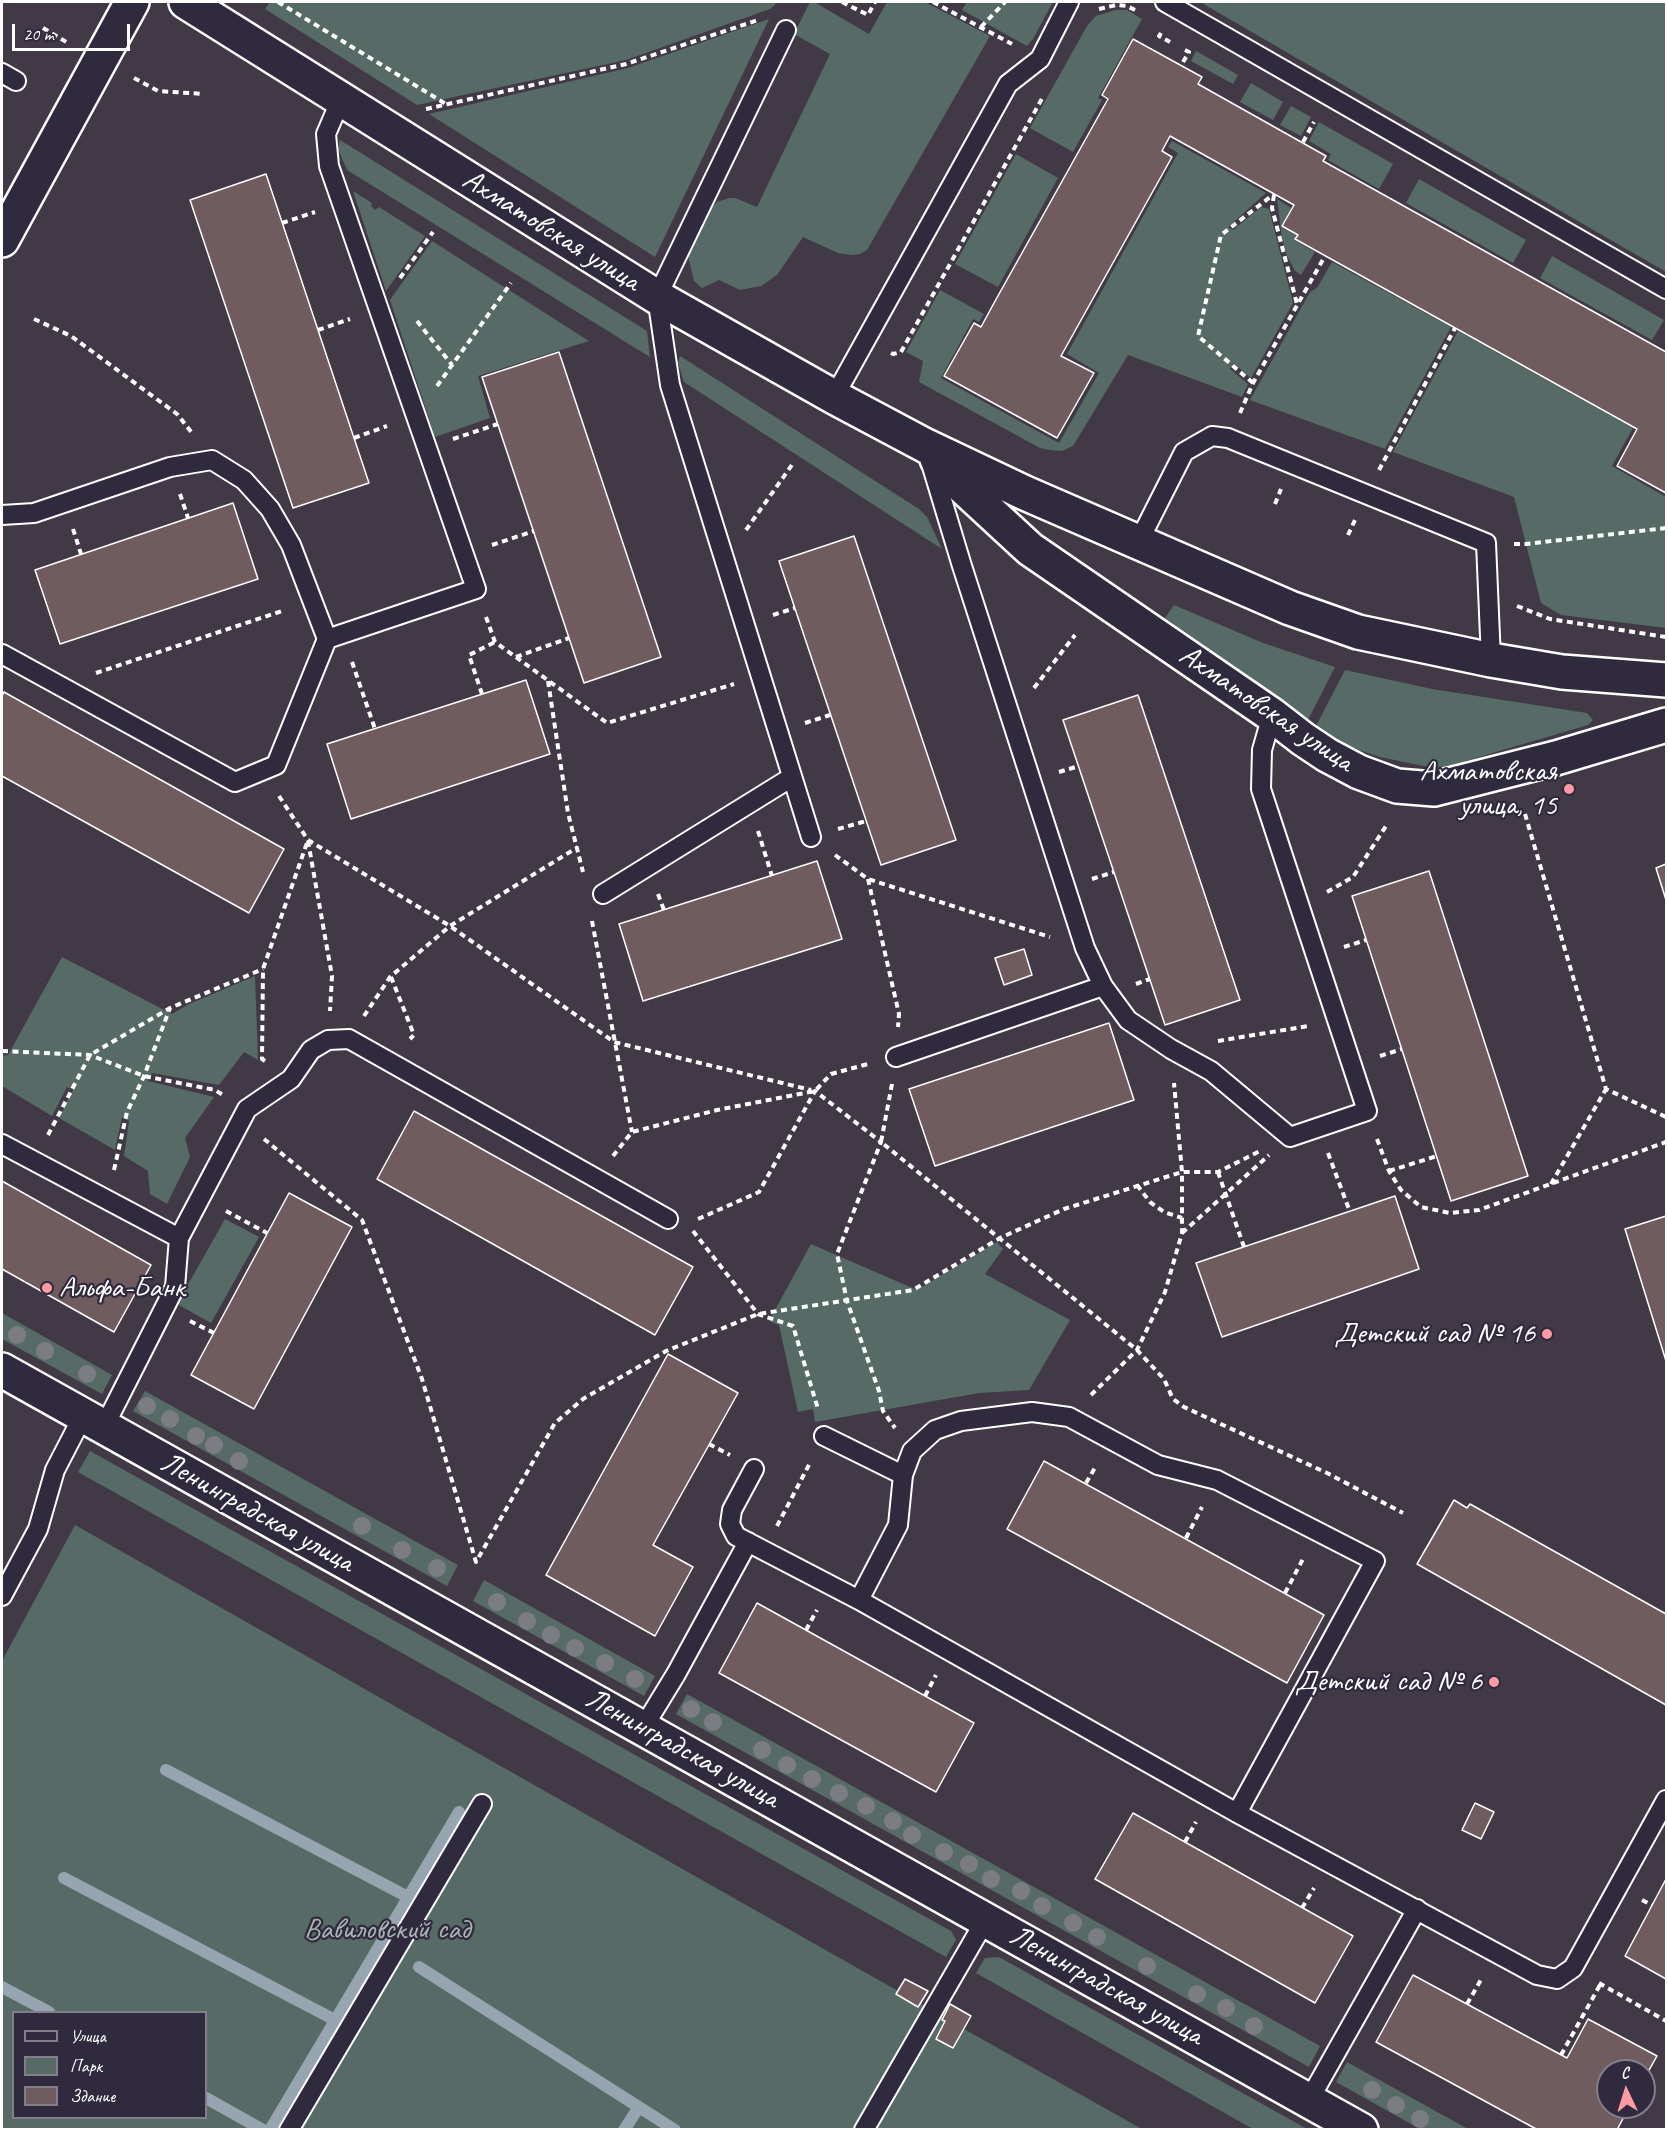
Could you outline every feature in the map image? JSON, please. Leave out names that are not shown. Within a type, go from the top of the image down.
[{"type":"street","points":[[2,240],[132,2]]},
{"type":"street","name":"Ахматовская улица","points":[[186,2],[657,297],[834,397],[926,446],[1025,493],[1290,608],[1358,632],[1491,660],[1562,672],[1666,680]]},
{"type":"street","name":"Ахматовская улица","points":[[926,446],[964,488],[1030,549],[1327,755],[1359,772],[1397,786],[1434,789],[1556,758],[1666,725]]},
{"type":"street","name":"Ленинградская улица","points":[[2,1370],[1361,2130]]},
{"type":"lane","points":[[834,397],[1008,84],[1040,59],[1069,2]]},
{"type":"lane","points":[[1165,2],[1666,289]]},
{"type":"lane","points":[[786,30],[657,297],[670,385],[811,837]]},
{"type":"lane","points":[[2,654],[235,782],[276,765],[334,636],[476,589],[329,166],[326,134],[341,99]]},
{"type":"lane","points":[[1138,543],[1184,452],[1212,436],[1228,438],[1486,543],[1491,660]]},
{"type":"lane","points":[[926,446],[1085,948],[1103,986],[1128,1020],[1211,1071],[1290,1137],[1367,1110],[1261,789],[1262,750],[1272,715]]},
{"type":"lane","points":[[2,514],[34,513],[170,467],[212,460],[244,480],[270,509],[291,545],[312,600],[334,636]]},
{"type":"lane","points":[[603,894],[792,777]]},
{"type":"lane","points":[[896,1057],[1103,986]]},
{"type":"lane","points":[[2,1596],[38,1529],[55,1470],[93,1421],[175,1287],[179,1238],[244,1114],[291,1079],[311,1050],[328,1040],[349,1039],[668,1219]]},
{"type":"lane","points":[[2,1144],[179,1238]]},
{"type":"lane","points":[[859,1600],[898,1525],[903,1475],[912,1451],[934,1430],[961,1421],[1032,1412],[1069,1417],[1158,1465],[1217,1480],[1375,1562],[1237,1813]]},
{"type":"lane","points":[[824,1436],[903,1475]]},
{"type":"lane","points":[[754,1469],[732,1510],[730,1524],[736,1536],[859,1600],[1237,1813],[1537,1975],[1557,1978],[1573,1968],[1666,1800]]},
{"type":"lane","points":[[643,1728],[676,1674],[748,1542]]},
{"type":"lane","points":[[290,2130],[482,1804]]},
{"type":"lane","points":[[1309,2100],[1417,1909]]},
{"type":"lane","points":[[864,2130],[986,1919]]},
{"type":"path","points":[[279,2],[446,104]]},
{"type":"path","points":[[842,2],[868,15],[875,2]]},
{"type":"path","points":[[933,2],[979,26],[1005,2]]},
{"type":"path","points":[[1094,11],[1116,4],[1128,6],[1146,16]]},
{"type":"path","points":[[426,109],[626,64],[761,19]]},
{"type":"path","points":[[43,28],[71,45]]},
{"type":"path","points":[[1183,62],[1189,52]]},
{"type":"path","points":[[134,78],[158,91],[204,94]]},
{"type":"path","points":[[901,352],[1047,90]]},
{"type":"path","points":[[1303,142],[1318,116]]},
{"type":"path","points":[[1253,383],[1198,336],[1221,235],[1274,194],[1272,208],[1297,305]]},
{"type":"path","points":[[378,308],[433,232]]},
{"type":"path","points":[[1228,438],[1253,383],[1325,256]]},
{"type":"path","points":[[354,438],[416,416],[511,282]]},
{"type":"path","points":[[392,290],[452,365]]},
{"type":"path","points":[[34,319],[71,336],[177,414],[212,460]]},
{"type":"path","points":[[1348,535],[1366,494],[1455,328]]},
{"type":"path","points":[[427,448],[498,424]]},
{"type":"path","points":[[725,560],[794,462]]},
{"type":"path","points":[[1486,543],[1526,544],[1666,528]]},
{"type":"path","points":[[464,554],[534,531]]},
{"type":"path","points":[[476,589],[495,642],[607,723],[761,676]]},
{"type":"path","points":[[1488,595],[1550,619],[1666,637]]},
{"type":"path","points":[[58,685],[312,600]]},
{"type":"path","points":[[1011,717],[1075,635]]},
{"type":"path","points":[[334,636],[375,729]]},
{"type":"path","points":[[516,657],[569,638]]},
{"type":"path","points":[[482,694],[469,655],[495,642]]},
{"type":"path","points":[[262,771],[308,840],[332,976],[328,1040]]},
{"type":"path","points":[[750,804],[772,876]]},
{"type":"path","points":[[1525,814],[1606,1089],[1551,1184]]},
{"type":"path","points":[[1300,909],[1353,877],[1386,826]]},
{"type":"path","points":[[811,837],[868,879],[1085,948]]},
{"type":"path","points":[[308,840],[450,927],[614,1042],[815,1091],[1137,1350],[1164,1379],[1173,1399],[1184,1407],[1327,1473],[1403,1513]]},
{"type":"path","points":[[291,1079],[262,1059],[263,969],[308,840]]},
{"type":"path","points":[[349,1039],[390,977],[450,927],[578,847]]},
{"type":"path","points":[[868,879],[900,1014],[896,1057],[880,1142],[837,1254],[847,1301],[879,1391],[883,1411],[912,1451]]},
{"type":"path","points":[[34,1162],[90,1055],[170,1008],[263,969]]},
{"type":"path","points":[[387,1060],[414,1035],[390,977]]},
{"type":"path","points":[[108,1201],[127,1112],[144,1076],[170,1008]]},
{"type":"path","points":[[1069,1417],[1137,1350],[1165,1292],[1182,1233],[1182,1172],[1171,1048],[1336,1021]]},
{"type":"path","points":[[2,1051],[90,1055],[144,1076],[214,1090],[362,1220],[422,1379],[476,1562],[555,1423],[583,1399],[666,1351],[758,1314],[913,1290],[1000,1238],[1064,1209],[1182,1172],[1218,1172],[1290,1137]]},
{"type":"path","points":[[764,1551],[824,1436],[817,1401],[793,1326],[758,1314],[687,1223],[759,1192],[815,1091],[831,1074],[896,1057]]},
{"type":"path","points":[[1606,1089],[1666,1117]]},
{"type":"path","points":[[595,1178],[632,1132],[717,1110],[815,1091]]},
{"type":"path","points":[[1367,1110],[1389,1171],[1401,1190],[1421,1208],[1450,1213],[1479,1210],[1666,1143]]},
{"type":"path","points":[[1318,1128],[1350,1212]]},
{"type":"path","points":[[1182,1233],[1290,1137]]},
{"type":"path","points":[[1389,1171],[1437,1156]]},
{"type":"path","points":[[1218,1172],[1244,1247]]},
{"type":"path","points":[[1137,1185],[1150,1202],[1164,1212],[1182,1218]]},
{"type":"path","points":[[200,1197],[267,1233]]},
{"type":"path","points":[[1285,1593],[1318,1532]]},
{"type":"path","points":[[1573,1968],[1666,2021]]},
{"type":"green space","points":[[270,2],[778,2],[770,9],[626,60],[417,105],[265,9]]},
{"type":"green space","points":[[810,2],[814,2],[869,34],[887,2],[925,2],[990,36],[867,250],[851,255],[838,253],[803,237],[777,275],[761,286],[740,290],[719,280],[702,288],[694,281],[688,256],[712,207],[717,202],[735,198],[757,207],[830,54],[794,34]]},
{"type":"green space","points":[[967,2],[1053,2],[1027,46],[962,10]]},
{"type":"green space","points":[[1200,2],[1666,2],[1666,272]]},
{"type":"green space","points":[[1115,10],[1127,10],[1142,19],[1098,98],[1102,100],[1073,152],[1030,128],[1087,26],[1096,16]]},
{"type":"green space","points":[[769,19],[655,257],[429,114],[628,68]]},
{"type":"green space","points":[[1196,51],[1238,75],[1233,84],[1191,61]]},
{"type":"green space","points":[[1251,83],[1283,102],[1273,120],[1240,102]]},
{"type":"green space","points":[[1291,106],[1311,117],[1301,136],[1280,125]]},
{"type":"green space","points":[[1319,122],[1393,164],[1379,189],[1328,160],[1331,154],[1309,141]]},
{"type":"green space","points":[[340,140],[647,331],[650,357],[347,170],[338,149]]},
{"type":"green space","points":[[1172,141],[1266,193],[1228,227],[1233,230],[1261,207],[1269,209],[1293,303],[1251,378],[1233,363],[1230,369],[1248,384],[1242,397],[1128,355],[1073,446],[1062,451],[1040,448],[919,382],[923,361],[906,352],[940,290],[984,314],[979,322],[973,319],[941,378],[1059,443],[1099,373],[1067,354],[1178,153],[1168,147]]},
{"type":"green space","points":[[1016,154],[1058,178],[998,287],[955,264]]},
{"type":"green space","points":[[1419,179],[1526,240],[1513,263],[1406,203]]},
{"type":"green space","points":[[353,191],[372,203],[371,206],[375,210],[379,207],[425,236],[386,291]]},
{"type":"green space","points":[[1277,199],[1291,208],[1281,227],[1296,235],[1294,240],[1315,252],[1301,275],[1295,271],[1287,256],[1282,238]]},
{"type":"green space","points":[[432,241],[589,341],[478,376],[490,418],[435,437],[390,300]]},
{"type":"green space","points":[[1552,256],[1664,320],[1652,340],[1540,278]]},
{"type":"green space","points":[[1332,262],[1451,327],[1385,449],[1250,400],[1310,292],[1317,288]]},
{"type":"green space","points":[[1458,331],[1633,428],[1612,466],[1666,497],[1666,628],[1561,615],[1541,603],[1514,497],[1393,452]]},
{"type":"green space","points":[[680,356],[919,509],[927,517],[942,549],[684,382],[678,363]]},
{"type":"green space","points":[[1174,605],[1263,643],[1335,667],[1308,720],[1165,618]]},
{"type":"green space","points":[[1345,670],[1432,689],[1587,713],[1593,720],[1588,725],[1438,769],[1380,757],[1338,743],[1316,726]]},
{"type":"green space","points":[[62,957],[172,1014],[189,1004],[255,976],[258,1060],[244,1052],[219,1085],[152,1073],[148,1081],[214,1097],[185,1138],[190,1157],[167,1204],[150,1194],[148,1171],[124,1156],[129,1121],[122,1117],[115,1150],[59,1118],[73,1090],[67,1087],[52,1116],[2,1086],[2,1056],[8,1055]]},
{"type":"green space","points":[[225,1219],[259,1237],[211,1323],[177,1304]]},
{"type":"green space","points":[[997,1242],[1003,1249],[985,1274],[1070,1320],[1029,1390],[979,1393],[815,1422],[813,1409],[798,1412],[779,1325],[769,1321],[811,1244],[917,1290]]},
{"type":"green space","points":[[2,1313],[112,1375],[102,1394],[2,1339]]},
{"type":"green space","points":[[145,1391],[458,1565],[447,1586],[133,1411]]},
{"type":"green space","points":[[90,1451],[951,1931],[956,1940],[946,1957],[78,1472]]},
{"type":"green space","name":"Вавиловский сад","points":[[75,1525],[898,1991],[905,1979],[928,1991],[921,2004],[943,2017],[950,2004],[971,2016],[964,2029],[1142,2129],[2,2130],[2,1661]]},
{"type":"green space","points":[[484,1580],[655,1676],[644,1696],[473,1601]]},
{"type":"green space","points":[[687,1694],[1320,2046],[1309,2067],[676,1714]]},
{"type":"green space","points":[[999,1957],[1307,2129],[1253,2129],[976,1973],[985,1958]]},
{"type":"green space","points":[[1347,2062],[1468,2129],[1420,2129],[1336,2082]]},
{"type":"building","points":[[1133,39],[1202,77],[1198,84],[1326,156],[1323,161],[1666,352],[1666,493],[1617,466],[1637,429],[1295,239],[1298,235],[1282,226],[1294,205],[1170,136],[1162,151],[1172,157],[1061,356],[1094,373],[1057,438],[944,376],[974,323],[981,327],[1108,99],[1102,95]]},
{"type":"building","points":[[266,174],[369,483],[293,508],[190,200]]},
{"type":"building","points":[[559,352],[661,657],[584,683],[482,377]]},
{"type":"building","points":[[233,503],[258,579],[60,644],[35,570]]},
{"type":"building","points":[[854,536],[956,840],[881,865],[779,561]]},
{"type":"building","points":[[526,680],[550,754],[351,819],[327,744]]},
{"type":"building","points":[[4,692],[284,849],[249,913],[2,776],[2,696]]},
{"type":"building","points":[[1138,695],[1240,1000],[1165,1025],[1063,720]]},
{"type":"building","points":[[817,861],[842,939],[643,1001],[619,924]]},
{"type":"building","points":[[1666,864],[1666,900],[1656,868]]},
{"type":"building","points":[[1429,871],[1528,1176],[1451,1201],[1352,896]]},
{"type":"building","points":[[1024,949],[1032,975],[1004,985],[995,958]]},
{"type":"building","points":[[1109,1023],[1134,1100],[935,1166],[909,1089]]},
{"type":"building","points":[[414,1111],[693,1267],[655,1335],[377,1179]]},
{"type":"building","points":[[2,1181],[151,1265],[114,1332],[2,1269]]},
{"type":"building","points":[[289,1193],[352,1227],[254,1409],[191,1375]]},
{"type":"building","points":[[1395,1196],[1419,1269],[1222,1337],[1196,1263]]},
{"type":"building","points":[[1666,1216],[1666,1361],[1625,1229]]},
{"type":"building","points":[[668,1354],[738,1393],[653,1545],[693,1567],[655,1636],[546,1575]]},
{"type":"building","points":[[1044,1461],[1324,1615],[1287,1683],[1007,1529]]},
{"type":"building","points":[[1454,1500],[1467,1508],[1470,1504],[1666,1614],[1666,1705],[1417,1564]]},
{"type":"building","points":[[757,1603],[974,1723],[936,1792],[719,1673]]},
{"type":"building","points":[[1475,1803],[1494,1812],[1481,1839],[1462,1830]]},
{"type":"building","points":[[1133,1813],[1353,1936],[1315,2003],[1095,1879]]},
{"type":"building","points":[[1666,1879],[1666,1979],[1625,1956]]},
{"type":"building","points":[[1413,1975],[1567,2058],[1588,2019],[1657,2056],[1655,2059],[1596,2059],[1596,2119],[1623,2119],[1617,2130],[1538,2130],[1376,2042]]},
{"type":"building","points":[[905,1979],[928,1991],[918,2007],[896,1994]]},
{"type":"building","points":[[950,2004],[971,2016],[953,2048],[936,2039]]},
{"type":"waterway","points":[[166,1770],[408,1897]]},
{"type":"waterway","points":[[270,2130],[459,1812]]},
{"type":"waterway","points":[[64,1878],[335,2020]]},
{"type":"waterway","points":[[419,1967],[675,2130]]},
{"type":"waterway","points":[[2,1987],[47,2011]]},
{"type":"waterway","points":[[207,2099],[263,2130]]},
{"type":"waterway","points":[[624,2130],[639,2107]]},
{"type":"place","name":"Ахматовская улица, 15","points":[[1569,789]]},
{"type":"place","name":"Альфа-Банк","points":[[47,1288]]},
{"type":"place","name":"Детский сад № 16","points":[[1547,1334]]},
{"type":"place","name":"Детский сад № 6","points":[[1494,1682]]}]
